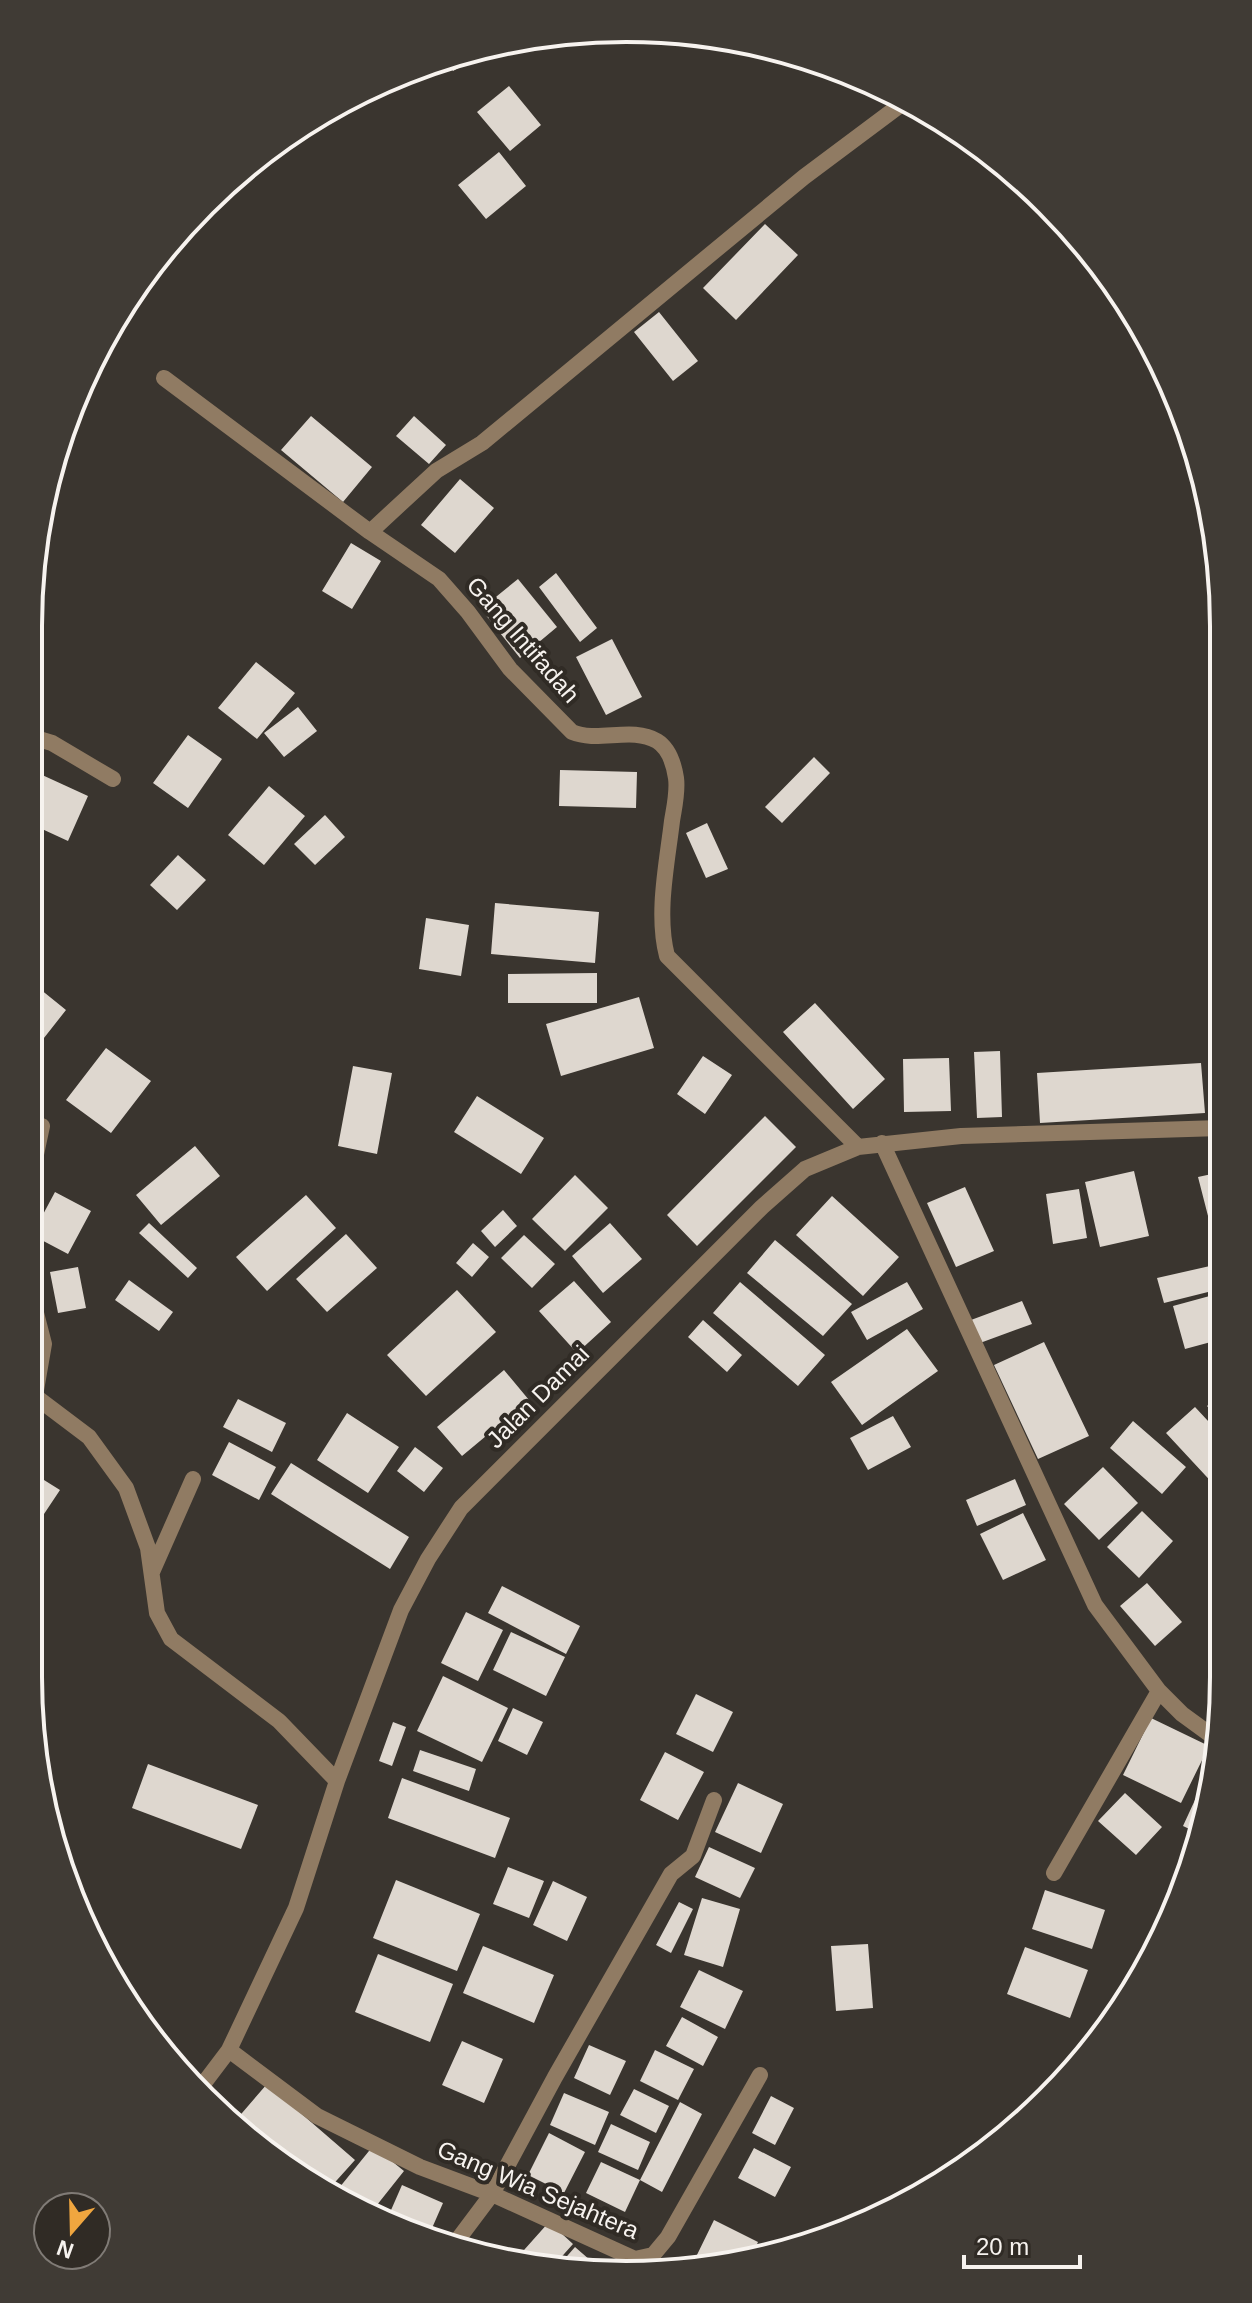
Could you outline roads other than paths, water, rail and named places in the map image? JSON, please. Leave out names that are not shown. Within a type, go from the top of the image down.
[{"type":"street","points":[[370,532],[436,471],[482,443],[804,177],[896,108]]},
{"type":"street","name":"Gang Intifadah","points":[[164,378],[370,532],[439,579],[510,669],[572,732],[584,737],[638,736],[657,742],[672,758],[677,782],[662,938],[667,956],[858,1147]]},
{"type":"street","points":[[42,740],[113,779]]},
{"type":"street","name":"Jalan Damai","points":[[205,2082],[229,2050],[296,1908],[337,1781],[401,1610],[428,1559],[461,1508],[762,1207],[805,1169],[858,1147],[961,1136],[1210,1128]]},
{"type":"street","points":[[882,1143],[1095,1605],[1159,1691],[1182,1714],[1207,1732]]},
{"type":"street","points":[[42,1402],[89,1437],[126,1488],[148,1548],[157,1613],[171,1639],[279,1721],[337,1781]]},
{"type":"street","points":[[152,1573],[193,1479]]},
{"type":"street","points":[[1054,1873],[1159,1691]]},
{"type":"street","points":[[460,2237],[492,2194],[671,1874],[693,1856],[714,1800]]},
{"type":"street","name":"Gang Wia Sejahtera","points":[[229,2050],[317,2116],[420,2167],[492,2194],[635,2259],[653,2255],[668,2237],[760,2075]]}]
